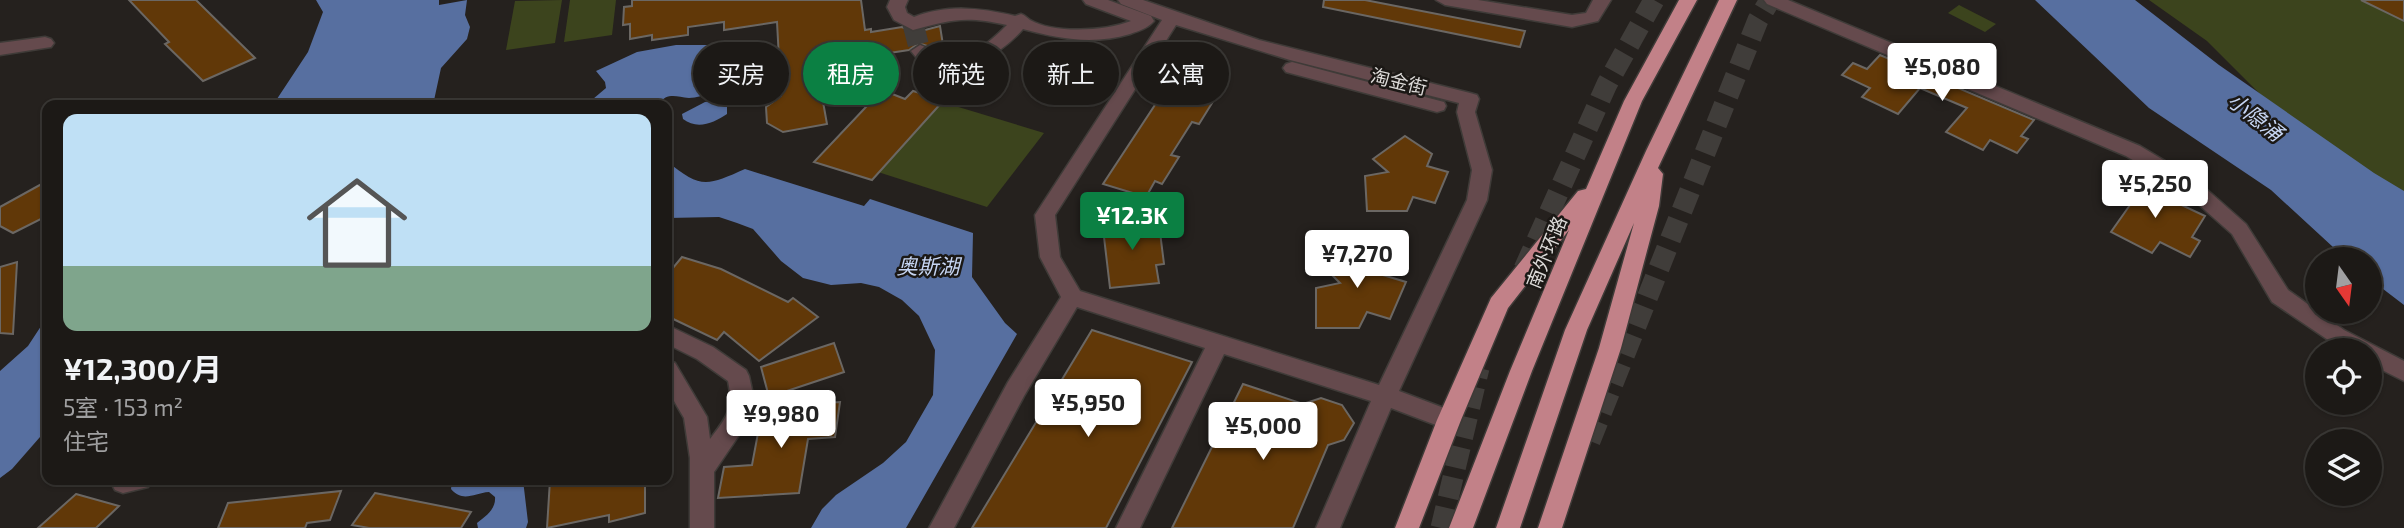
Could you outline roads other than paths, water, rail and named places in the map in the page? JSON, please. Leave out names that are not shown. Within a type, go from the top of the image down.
[{"type":"highway","name":"南外环路","points":[[1461,528],[1521,371],[1633,102],[1688,0]]},
{"type":"highway","points":[[1507,528],[1576,330],[1656,151],[1728,0]]},
{"type":"highway","points":[[1550,528],[1610,348],[1649,206],[1656,151]]},
{"type":"highway","points":[[1407,528],[1449,420],[1499,304],[1602,175]]},
{"type":"street","points":[[899,0],[896,7],[900,16],[914,24],[925,13],[958,2],[1002,10],[1021,20],[1063,34],[1098,35],[1129,30],[1145,21]]},
{"type":"street","points":[[1092,0],[1145,21],[1169,23]]},
{"type":"street","points":[[1128,0],[1169,23],[1249,56],[1355,87],[1468,106],[1482,170],[1478,200],[1385,396],[1328,528]]},
{"type":"street","points":[[1445,0],[1481,3],[1572,21],[1592,17],[1602,0]]},
{"type":"street","points":[[1773,0],[2144,157],[2188,184],[2239,229],[2280,296],[2340,338]]},
{"type":"street","points":[[1001,42],[1021,20]]},
{"type":"street","points":[[1169,23],[1045,215],[1050,257],[1072,298],[1385,396],[1449,420]]},
{"type":"street","points":[[0,49],[45,43]]},
{"type":"street","points":[[941,528],[1016,389],[1072,298]]},
{"type":"street","points":[[672,336],[705,353],[738,376],[743,398],[738,419],[702,470]]},
{"type":"street","points":[[1128,528],[1218,343]]},
{"type":"street","points":[[2382,360],[2404,372]]},
{"type":"street","points":[[672,378],[695,418],[702,470],[702,528]]},
{"type":"water","points":[[316,0],[439,0],[439,5],[467,0],[465,15],[470,27],[467,39],[441,68],[434,100],[276,100],[308,52],[323,12]]},
{"type":"water","name":"小隐涌","points":[[2035,0],[2135,0],[2219,65],[2404,191],[2404,305],[2382,288],[2382,247],[2333,247],[2271,190],[2149,108]]},
{"type":"water","points":[[676,45],[693,45],[693,97],[596,100],[593,99],[606,88],[605,82],[596,71],[637,52]]},
{"type":"water","points":[[699,105],[727,105],[727,114],[700,125],[683,119],[682,114]]},
{"type":"water","name":"奥斯湖","points":[[672,165],[688,176],[704,182],[721,179],[745,169],[864,206],[870,199],[973,233],[972,277],[1005,323],[1017,334],[906,528],[811,528],[822,509],[836,495],[883,463],[906,442],[933,395],[935,350],[919,316],[902,300],[879,287],[861,283],[831,285],[803,278],[781,261],[753,229],[719,217],[672,218]]},
{"type":"water","points":[[42,325],[42,435],[12,469],[0,478],[0,371],[28,346]]},
{"type":"water","points":[[451,485],[524,485],[528,522],[526,528],[478,528],[477,523],[492,509],[495,497],[489,492],[460,496],[451,489]]},
{"type":"tunnel","points":[[1524,269],[1607,84],[1654,0]]},
{"type":"tunnel","points":[[1590,441],[1758,20],[1770,0]]},
{"type":"tunnel","points":[[913,24],[918,42]]},
{"type":"tunnel","points":[[1441,528],[1479,368]]}]
